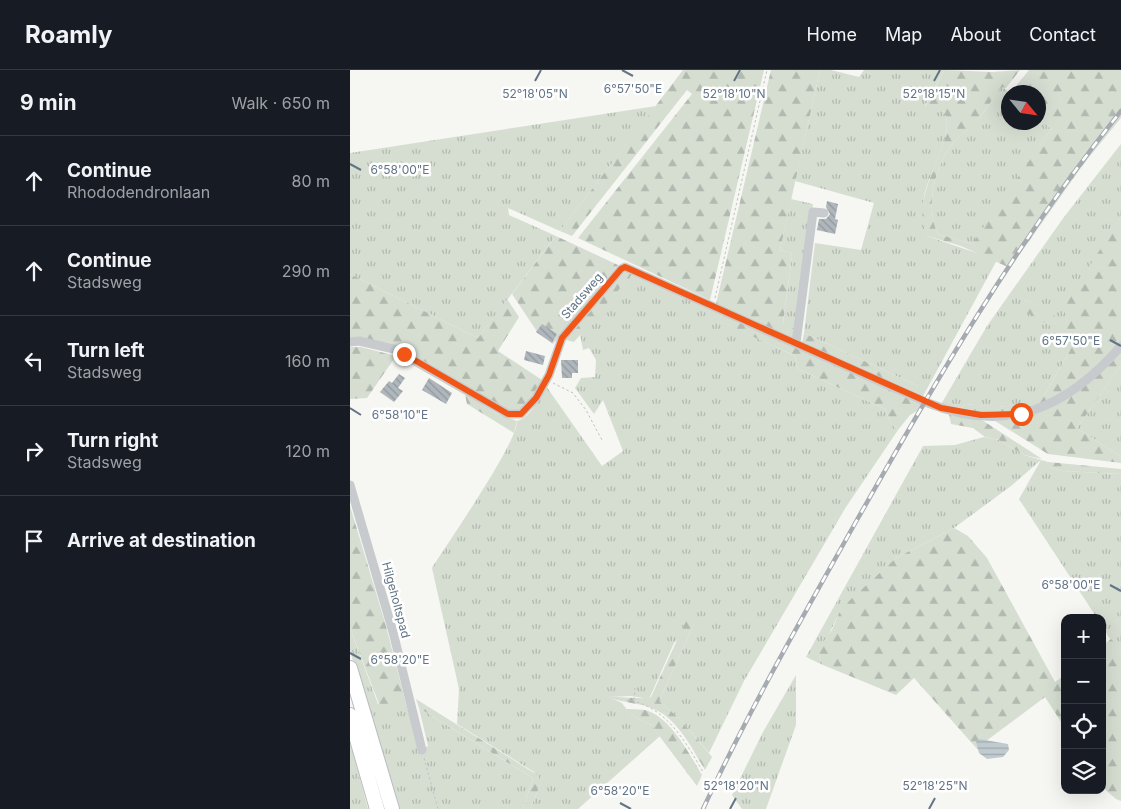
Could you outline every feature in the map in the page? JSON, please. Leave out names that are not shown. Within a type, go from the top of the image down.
[{"type":"highway","points":[[350,668],[392,809]]},
{"type":"highway","points":[[350,715],[376,809]]},
{"type":"street","points":[[796,343],[812,212],[824,213]]},
{"type":"street","name":"Stadsweg","points":[[350,342],[359,341],[394,348],[514,416],[526,410],[536,398],[546,380],[562,338],[621,269],[632,268],[928,403],[952,411],[981,415],[1021,414],[1035,411],[1055,402],[1086,380],[1121,346]]},
{"type":"street","name":"Hilgeholtspad","points":[[350,485],[393,632],[422,750]]},
{"type":"path","points":[[713,306],[767,70]]},
{"type":"path","points":[[546,380],[574,393],[586,410],[603,442]]},
{"type":"path","points":[[634,701],[635,688]]},
{"type":"path","points":[[626,700],[634,701],[666,719],[688,746],[703,772]]},
{"type":"path","points":[[422,750],[438,809]]},
{"type":"green space","points":[[683,70],[764,70],[710,300],[578,238],[692,94],[687,90],[572,236],[560,231]]},
{"type":"green space","points":[[771,70],[820,70],[780,250],[791,253],[792,256],[783,323],[797,330],[795,339],[716,304]]},
{"type":"green space","points":[[820,70],[831,70],[859,77],[864,70],[944,70],[925,106],[944,112],[947,121],[944,142],[926,187],[924,197],[927,236],[997,260],[922,398],[914,394],[918,386],[804,333],[815,243],[861,250],[874,203],[795,181]]},
{"type":"green space","points":[[944,70],[992,72],[1020,70],[1008,85],[1001,85],[976,122],[951,146],[936,177],[933,189],[932,213],[938,234],[972,244],[1051,129],[1046,124],[1046,85],[1017,85],[1029,70],[1121,70],[1121,118],[1085,162],[1010,268],[961,246],[927,236],[923,219],[923,202],[945,137],[947,124],[944,112],[925,107]]},
{"type":"green space","points":[[1001,86],[1001,130],[1046,130],[1046,124],[1051,129],[976,241],[972,244],[938,234],[932,213],[933,189],[945,155],[957,139],[986,109]]},
{"type":"green space","points":[[656,106],[560,231],[508,208],[509,215],[556,236],[478,338],[350,274],[350,153]]},
{"type":"green space","points":[[1121,144],[1121,216],[1100,253],[1067,324],[1026,299],[1021,308],[1076,340],[1038,406],[992,407],[965,404],[958,411],[940,406],[987,326],[1064,217]]},
{"type":"green space","points":[[791,199],[813,204],[797,330],[783,324],[792,256],[791,253],[780,250]]},
{"type":"green space","points":[[1121,216],[1121,344],[1086,379],[1068,391],[1039,405],[1076,340],[1020,309],[1026,299],[1067,323],[1064,307]]},
{"type":"green space","points":[[556,236],[618,265],[553,344],[536,330],[512,294]]},
{"type":"green space","points":[[626,270],[634,272],[574,342],[566,340]]},
{"type":"green space","points":[[634,272],[722,313],[720,321],[795,356],[798,369],[885,409],[892,425],[898,430],[846,507],[744,681],[709,753],[680,719],[659,701],[695,622],[674,643],[649,699],[631,696],[609,697],[622,703],[631,715],[651,725],[660,736],[578,809],[530,809],[539,788],[534,772],[457,724],[459,689],[432,568],[494,470],[514,432],[517,421],[530,412],[546,386],[602,466],[623,451],[603,400],[594,414],[575,388],[581,378],[595,377],[596,360],[589,348],[583,350],[580,334]]},
{"type":"green space","points":[[350,274],[478,338],[507,299],[519,317],[498,351],[542,380],[525,409],[511,412],[390,343],[350,339]]},
{"type":"green space","points":[[723,313],[926,406],[910,415],[898,430],[892,425],[885,409],[798,369],[795,356],[719,321]]},
{"type":"green space","points":[[804,333],[918,386],[914,394],[802,343]]},
{"type":"green space","points":[[350,347],[361,347],[396,356],[367,398],[350,399]]},
{"type":"green space","points":[[1121,352],[1121,365],[1077,428],[1121,457],[1121,463],[1048,454],[995,421],[1012,420],[1030,415],[1059,402],[1086,385]]},
{"type":"green space","points":[[1121,365],[1121,457],[1077,428]]},
{"type":"green space","points":[[465,394],[498,414],[517,421],[514,433],[467,404]]},
{"type":"green space","points":[[1028,402],[1036,405],[1007,412],[958,411],[965,404],[1001,407]]},
{"type":"green space","points":[[949,415],[982,420],[1042,459],[1024,455],[999,440],[985,437],[973,428],[951,424]]},
{"type":"green space","points":[[984,437],[999,440],[1024,455],[1048,462],[1045,466],[1062,471],[1121,474],[1121,649],[1114,643],[1106,631],[1106,614],[1094,614],[1019,499],[1041,460],[1011,486],[954,528],[896,558],[839,613],[819,656],[823,665],[806,657],[923,446],[955,445]]},
{"type":"green space","points":[[1048,462],[1121,469],[1121,474],[1062,471],[1044,466]]},
{"type":"green space","points":[[350,506],[386,626],[406,704],[379,704],[350,628]]},
{"type":"green space","points":[[954,528],[968,536],[987,558],[1055,682],[1061,678],[1061,722],[1045,697],[986,741],[982,740],[978,750],[914,678],[896,695],[823,665],[819,656],[820,646],[832,630],[839,613],[849,601],[896,558]]},
{"type":"green space","points":[[688,616],[695,622],[659,701],[680,719],[712,757],[705,770],[684,736],[664,715],[644,706],[608,697],[651,697]]},
{"type":"green space","points":[[350,628],[378,704],[406,704],[420,749],[428,746],[419,708],[533,778],[523,809],[398,809],[350,651]]},
{"type":"green space","points":[[1111,639],[1121,649],[1121,801],[1106,790],[1106,643]]},
{"type":"green space","points":[[796,675],[796,725],[766,809],[742,809],[732,795],[763,732]]},
{"type":"green space","points":[[416,699],[539,776],[539,788],[530,809],[523,809],[533,778],[419,708]]},
{"type":"green space","points":[[625,709],[645,710],[663,720],[671,728],[702,775],[697,786],[651,725],[631,715]]},
{"type":"green space","points":[[350,744],[353,753],[368,809],[350,809]]},
{"type":"shaded area","points":[[979,739],[1008,744],[1009,750],[1003,757],[987,759],[979,753],[976,742]]},
{"type":"building","points":[[827,201],[838,204],[835,219],[838,220],[835,234],[817,230],[819,219],[826,219],[830,214],[826,207]]},
{"type":"building","points":[[542,324],[557,334],[552,343],[536,332]]},
{"type":"building","points":[[526,351],[545,356],[543,365],[524,360]]},
{"type":"building","points":[[561,360],[578,360],[578,373],[572,373],[572,378],[562,378]]},
{"type":"building","points":[[399,374],[405,378],[398,388],[403,391],[394,402],[380,392],[389,381],[392,383]]},
{"type":"building","points":[[429,378],[452,393],[446,404],[422,390]]},
{"type":"railway","points":[[703,809],[738,737],[795,632],[884,472],[946,366],[1046,211],[1121,111]]},
{"type":"route","points":[[404,354],[508,414],[514,416],[521,414],[536,398],[549,375],[554,356],[562,338],[621,269],[625,267],[632,268],[941,408],[966,414],[1002,416],[1021,414]]}]
